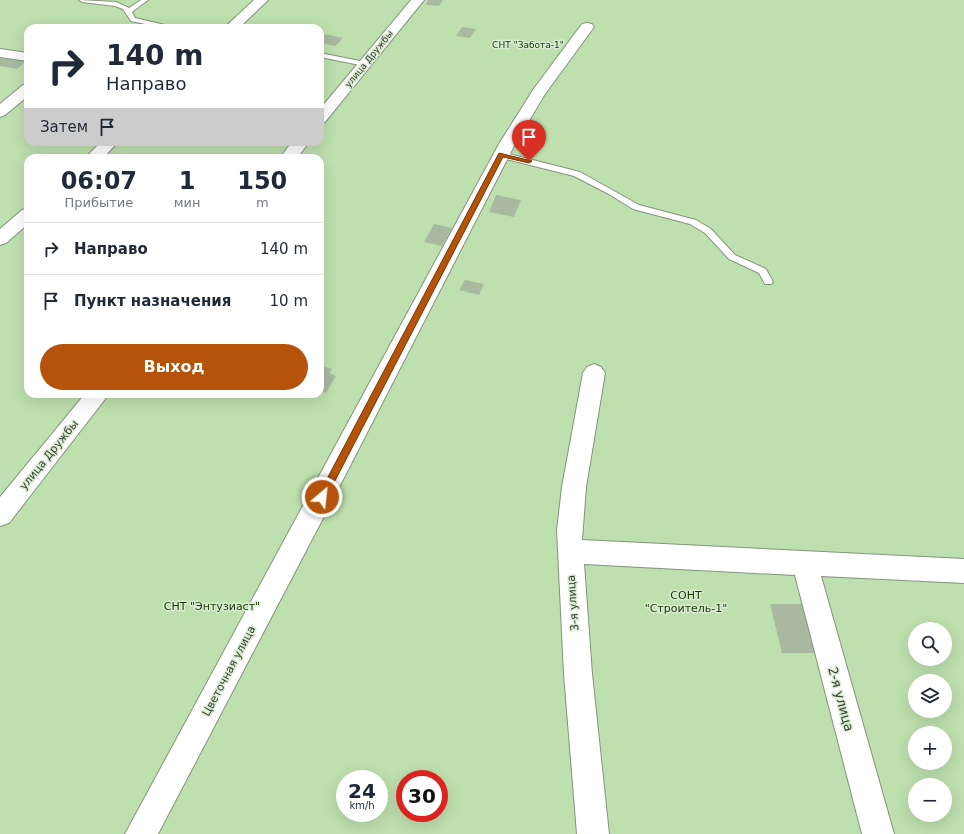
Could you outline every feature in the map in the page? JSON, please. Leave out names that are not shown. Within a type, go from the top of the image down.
[{"type":"street","points":[[235,24],[262,0]]},
{"type":"street","name":"улица Дружбы","points":[[324,114],[418,0]]},
{"type":"street","name":"Цветочная улица","points":[[141,834],[322,497],[501,155],[538,93],[587,27]]},
{"type":"street","points":[[0,53],[24,57]]},
{"type":"street","points":[[0,112],[24,91]]},
{"type":"street","points":[[97,154],[106,146]]},
{"type":"street","points":[[291,154],[298,146]]},
{"type":"street","points":[[0,238],[24,217]]},
{"type":"street","name":"3-я улица","points":[[593,834],[569,530],[574,487],[594,373]]},
{"type":"street","name":"улица Дружбы","points":[[0,515],[95,398]]},
{"type":"street","points":[[570,551],[964,571]]},
{"type":"street","name":"2-я улица","points":[[805,564],[878,834]]},
{"type":"lane","points":[[82,0],[116,4],[126,8],[133,20],[154,24]]},
{"type":"lane","points":[[128,12],[145,0]]},
{"type":"lane","points":[[324,57],[365,64]]},
{"type":"lane","points":[[501,155],[577,174],[606,189],[636,208],[693,222],[708,231],[732,257],[763,271],[768,282]]},
{"type":"green space","points":[[0,0],[964,0],[964,834],[0,834]]},
{"type":"building","points":[[428,0],[443,0],[439,6],[425,5]]},
{"type":"building","points":[[462,27],[476,29],[470,38],[456,36]]},
{"type":"building","points":[[324,34],[343,38],[335,46],[324,44]]},
{"type":"building","points":[[0,58],[24,61],[24,63],[17,69],[0,66]]},
{"type":"building","points":[[496,195],[521,200],[514,217],[489,212]]},
{"type":"building","points":[[434,224],[452,228],[442,246],[424,242]]},
{"type":"building","points":[[465,280],[484,284],[479,295],[459,290]]},
{"type":"building","points":[[324,366],[332,369],[329,373],[336,376],[326,393],[324,392]]},
{"type":"building","points":[[770,604],[805,604],[818,653],[782,653]]},
{"type":"route","points":[[322,497],[501,155],[529,161]]},
{"type":"park label","name":"СНТ \"Забота-1\"","points":[[528,45]]},
{"type":"park label","name":"СОНТ \"Строитель-1\"","points":[[686,601]]},
{"type":"park label","name":"СНТ \"Энтузиаст\"","points":[[212,606]]}]
